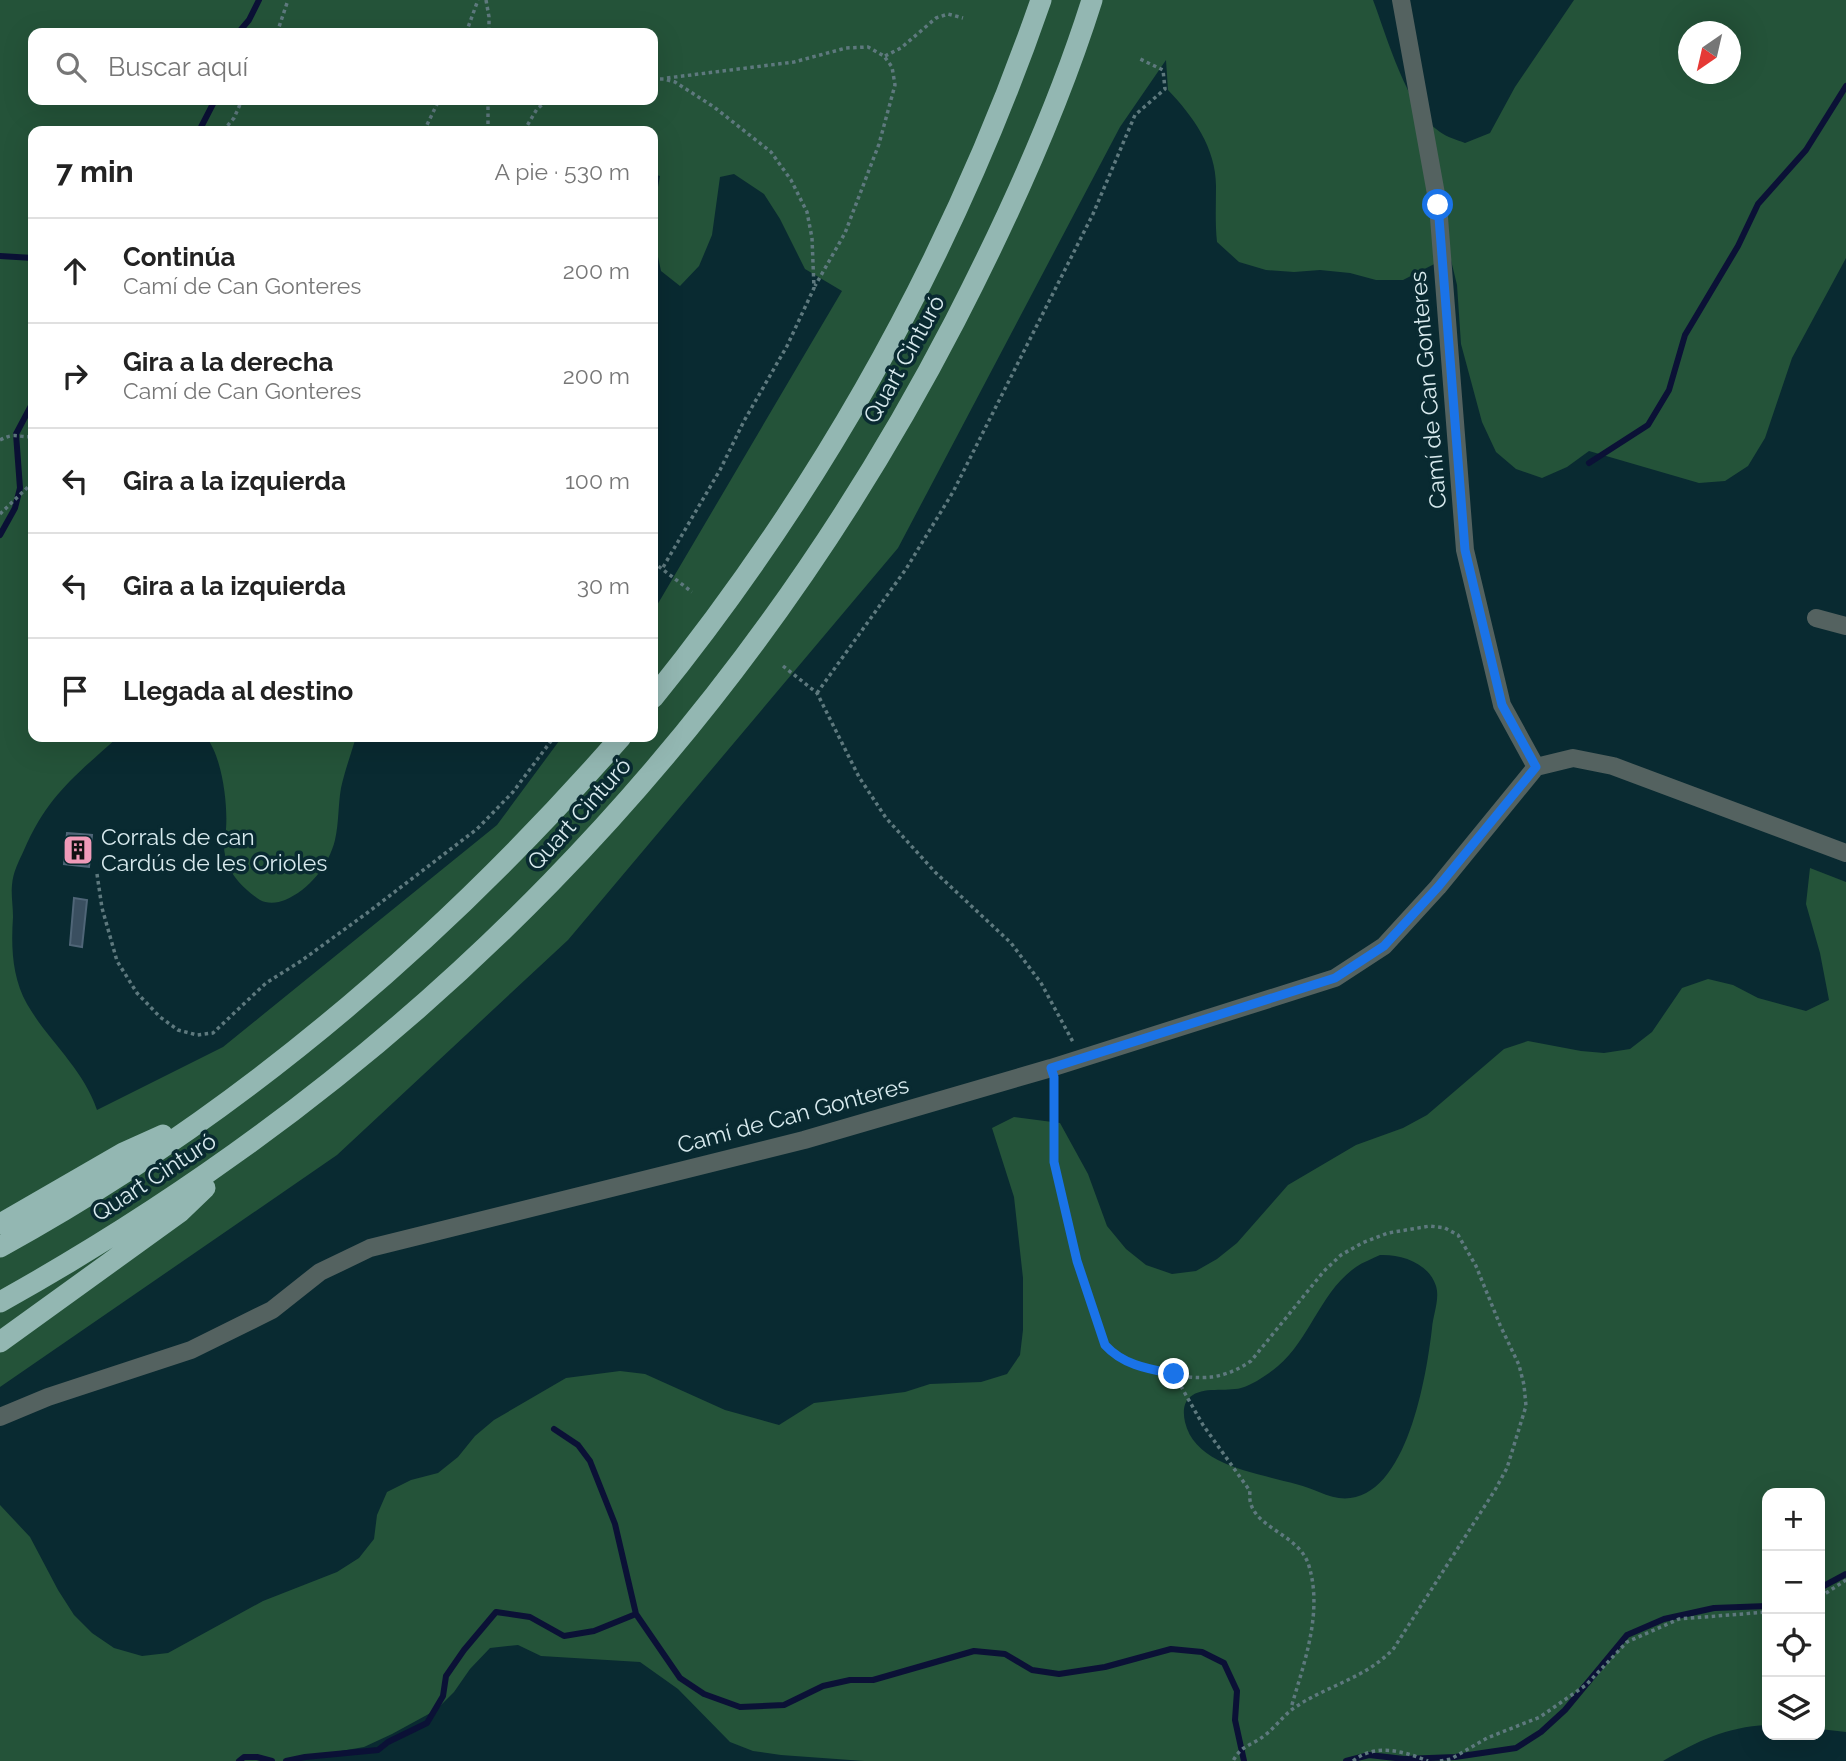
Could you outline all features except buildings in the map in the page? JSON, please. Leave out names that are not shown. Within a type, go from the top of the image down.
[{"type":"highway","name":"Quart Cinturó","points":[[658,692],[733,594],[799,498],[901,326],[989,139],[1041,0]]},
{"type":"highway","name":"Quart Cinturó","points":[[0,1302],[60,1269],[130,1225],[244,1149],[316,1095],[469,965],[549,887],[659,764],[752,648],[812,564],[859,491],[938,354],[1022,181],[1057,98],[1092,0]]},
{"type":"highway","name":"Quart Cinturó","points":[[0,1247],[124,1173],[215,1111],[320,1030],[491,878],[567,799],[617,742]]},
{"type":"highway","points":[[0,1224],[123,1153],[215,1111]]},
{"type":"highway","points":[[0,1342],[180,1212],[244,1149]]},
{"type":"street","name":"Camí de Can Gonteres","points":[[0,1417],[48,1397],[191,1350],[272,1310],[320,1272],[370,1248],[804,1140],[1051,1068],[1335,978],[1384,946],[1438,887],[1536,767],[1502,705],[1465,550],[1438,205],[1401,0]]},
{"type":"street","points":[[1816,618],[1846,626]]},
{"type":"street","points":[[1536,767],[1573,758],[1614,766],[1846,853]]},
{"type":"path","points":[[279,28],[288,0]]},
{"type":"path","points":[[468,28],[478,0]]},
{"type":"path","points":[[486,0],[489,28]]},
{"type":"path","points":[[884,56],[901,48],[936,18],[947,14],[963,18]]},
{"type":"path","points":[[658,79],[794,62],[846,48],[868,47],[884,56],[892,67],[895,85],[879,144],[845,233],[720,470],[662,569]]},
{"type":"path","points":[[817,693],[906,569],[953,492],[1093,214],[1135,115],[1165,89],[1163,70],[1140,59]]},
{"type":"path","points":[[664,79],[675,82],[714,107],[771,152],[791,180],[807,212],[812,238],[814,288]]},
{"type":"path","points":[[227,126],[240,105]]},
{"type":"path","points":[[426,126],[437,105]]},
{"type":"path","points":[[488,105],[488,126]]},
{"type":"path","points":[[527,126],[542,105]]},
{"type":"path","points":[[0,440],[16,434],[28,437]]},
{"type":"path","points":[[0,514],[28,488]]},
{"type":"path","points":[[658,566],[692,592]]},
{"type":"path","points":[[783,666],[817,693],[859,777],[886,818],[935,872],[1011,943],[1041,983],[1080,1058]]},
{"type":"path","points":[[97,874],[102,908],[117,961],[137,993],[160,1017],[178,1030],[197,1035],[213,1033],[266,983],[301,961],[477,829],[513,792],[550,742]]},
{"type":"path","points":[[1051,1068],[1054,1077],[1054,1162],[1077,1261],[1105,1345],[1115,1356],[1129,1364],[1174,1374],[1209,1377],[1236,1371],[1251,1361],[1324,1271],[1341,1255],[1388,1233],[1430,1226],[1446,1228],[1458,1235],[1476,1266],[1519,1365],[1525,1406],[1507,1468],[1470,1531],[1394,1648],[1365,1670],[1290,1710],[1265,1736],[1238,1751],[1233,1761]]},
{"type":"path","points":[[1174,1374],[1203,1425],[1250,1491],[1248,1502],[1256,1518],[1286,1535],[1309,1563],[1315,1600],[1310,1636],[1290,1710]]},
{"type":"path","points":[[1825,1594],[1846,1580]]},
{"type":"path","points":[[1440,1761],[1451,1759],[1487,1738],[1540,1717],[1586,1685],[1627,1642],[1637,1637],[1679,1619],[1762,1612]]},
{"type":"path","points":[[1353,1761],[1364,1752],[1387,1749],[1428,1761]]},
{"type":"green space","points":[[0,0],[1373,0],[1399,71],[1418,107],[1440,132],[1465,143],[1490,133],[1515,87],[1574,0],[1846,0],[1846,258],[1792,358],[1765,438],[1748,466],[1725,481],[1699,483],[1589,451],[1567,467],[1542,478],[1516,469],[1496,452],[1482,422],[1461,344],[1457,285],[1450,256],[1403,280],[1376,280],[1350,273],[1320,270],[1266,270],[1239,262],[1217,242],[1216,186],[1212,159],[1194,122],[1168,90],[1166,60],[1120,127],[898,548],[568,940],[337,1155],[0,1387]]},
{"type":"green space","points":[[210,742],[354,742],[341,788],[332,849],[317,876],[294,896],[279,902],[263,901],[254,896],[233,875],[224,848],[226,819],[223,781]]},
{"type":"green space","points":[[1810,868],[1846,882],[1846,1732],[1825,1730],[1825,1488],[1762,1488],[1762,1725],[1713,1736],[1663,1761],[864,1761],[781,1755],[753,1751],[730,1742],[678,1689],[640,1662],[541,1656],[518,1645],[490,1648],[436,1710],[364,1747],[283,1761],[0,1761],[0,1505],[30,1537],[74,1615],[92,1633],[114,1648],[142,1656],[168,1653],[263,1601],[337,1572],[359,1558],[374,1539],[377,1515],[387,1492],[411,1480],[438,1473],[458,1457],[475,1436],[494,1420],[566,1378],[620,1371],[645,1374],[725,1410],[779,1425],[814,1403],[905,1392],[930,1384],[981,1382],[1007,1374],[1020,1355],[1023,1278],[1014,1197],[992,1128],[1014,1117],[1060,1123],[1088,1174],[1107,1226],[1126,1249],[1146,1265],[1172,1274],[1196,1271],[1237,1243],[1288,1185],[1356,1145],[1403,1128],[1427,1115],[1504,1049],[1528,1041],[1604,1053],[1630,1049],[1652,1032],[1682,988],[1708,979],[1733,985],[1758,998],[1806,1011],[1829,1000],[1820,953],[1806,904]],"holes":[[[1380,1255],[1405,1258],[1427,1271],[1436,1286],[1429,1352],[1415,1413],[1404,1444],[1390,1471],[1371,1490],[1347,1498],[1242,1470],[1206,1452],[1193,1439],[1184,1415],[1184,1408],[1190,1397],[1208,1390],[1235,1389],[1256,1382],[1289,1355],[1324,1302],[1344,1277],[1356,1267]]]},
{"type":"waterway","points":[[242,28],[259,0]]},
{"type":"waterway","points":[[1589,463],[1648,425],[1669,390],[1685,335],[1738,246],[1758,204],[1806,150],[1846,86]]},
{"type":"waterway","points":[[202,126],[212,105]]},
{"type":"waterway","points":[[0,256],[28,258]]},
{"type":"waterway","points":[[0,535],[15,508],[20,488],[16,434],[28,411]]},
{"type":"waterway","points":[[554,1429],[578,1445],[590,1461],[615,1524],[636,1614]]},
{"type":"waterway","points":[[1825,1585],[1846,1574]]},
{"type":"waterway","points":[[1346,1761],[1369,1755],[1404,1759],[1455,1757],[1516,1748],[1541,1732],[1565,1710],[1627,1635],[1664,1619],[1714,1608],[1762,1606]]},
{"type":"waterway","points":[[286,1761],[378,1750],[388,1742],[427,1723],[443,1696],[446,1676],[496,1612],[530,1617],[564,1636],[594,1631],[636,1614],[680,1678],[704,1694],[740,1707],[784,1705],[823,1686],[850,1680],[873,1680],[974,1651],[1005,1654],[1032,1670],[1059,1674],[1105,1667],[1171,1649],[1202,1652],[1224,1663],[1237,1691],[1235,1720],[1244,1761]]},
{"type":"waterway","points":[[239,1761],[244,1757],[272,1761]]},
{"type":"place","name":"Corrals de can Cardús de les Orioles","points":[[78,850]]},
{"type":"route","points":[[1174,1374],[1129,1364],[1115,1356],[1105,1345],[1077,1261],[1054,1162],[1054,1077],[1051,1068],[1335,978],[1384,946],[1438,887],[1536,767],[1502,705],[1465,550],[1438,205]]}]
